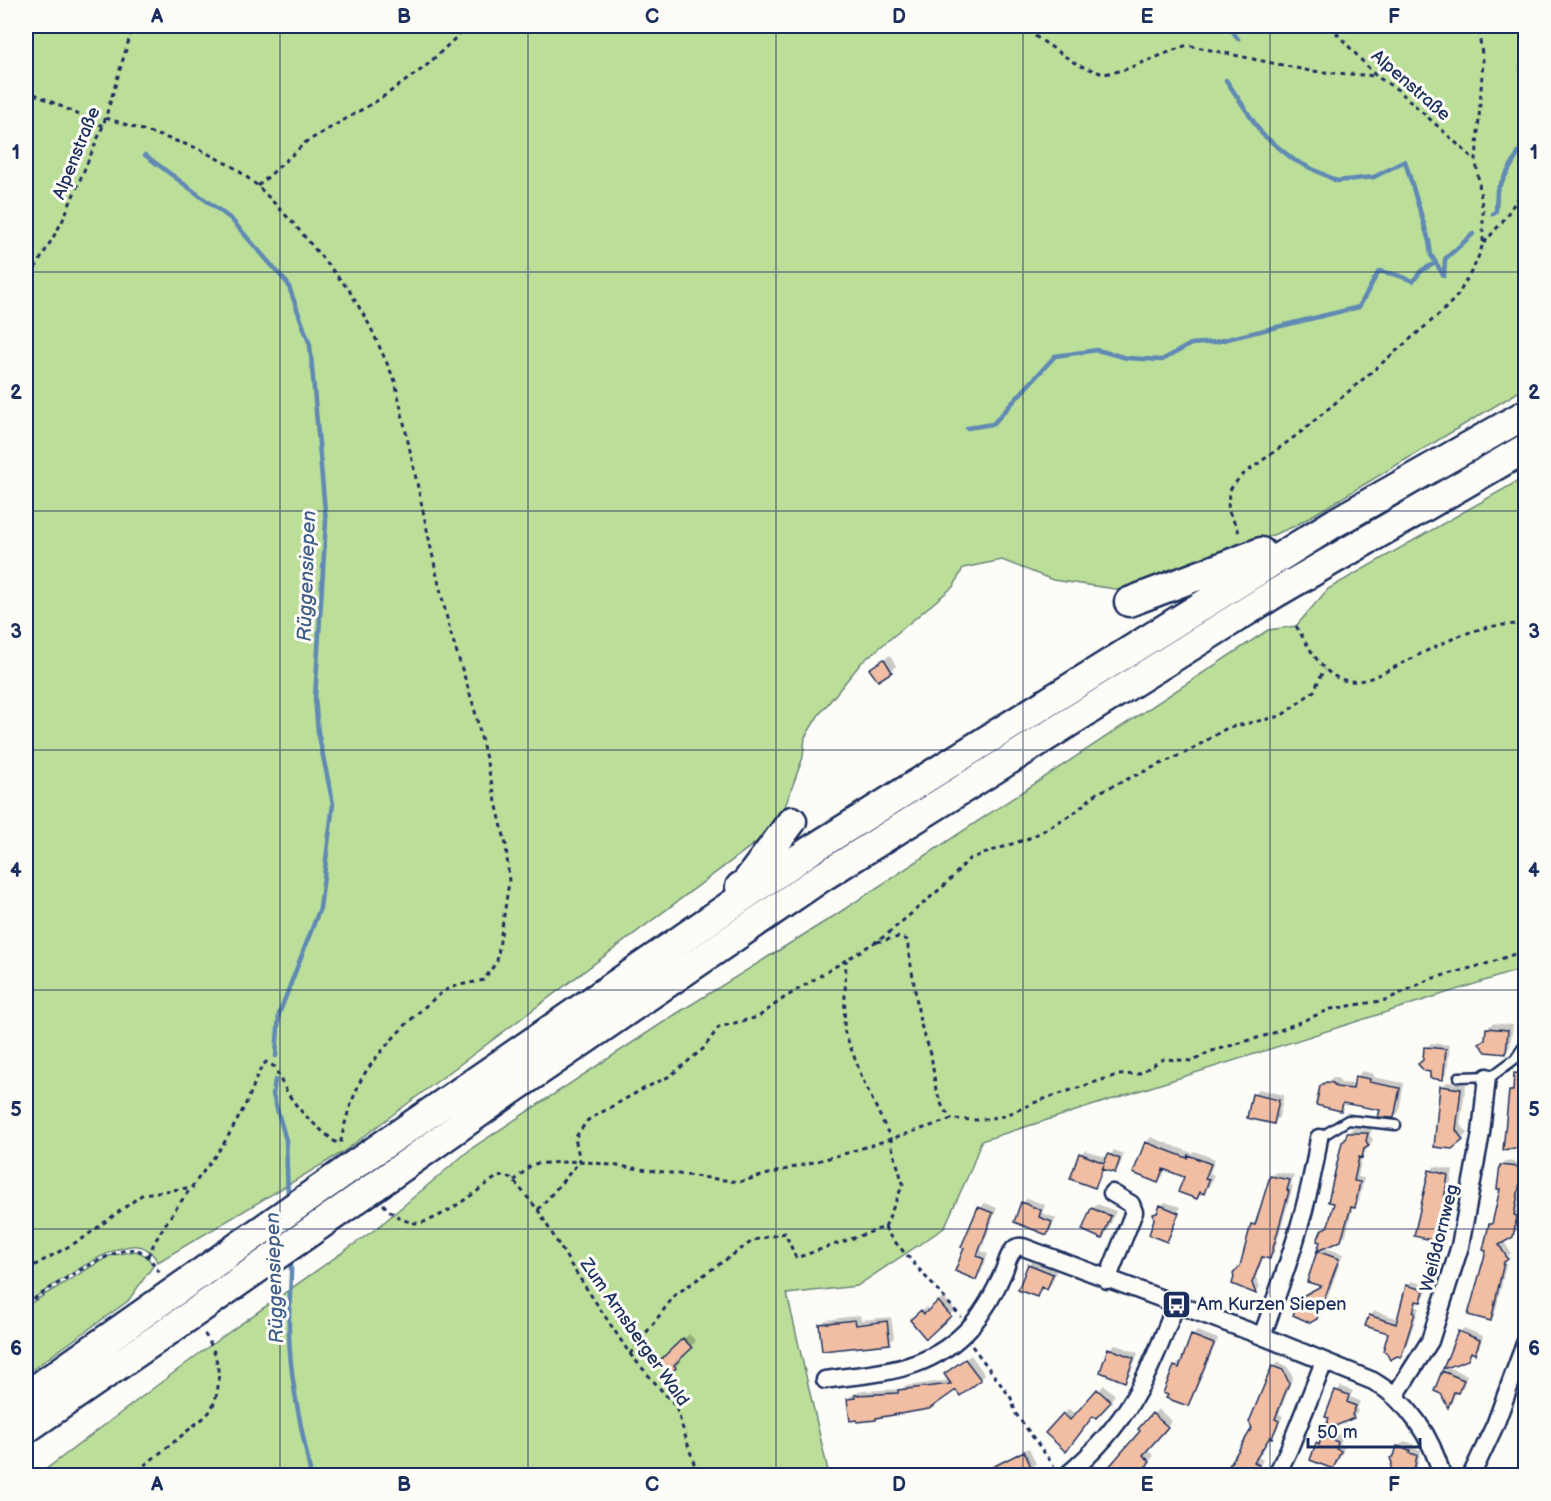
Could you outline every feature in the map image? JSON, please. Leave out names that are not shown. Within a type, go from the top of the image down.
[{"type":"highway","points":[[26,1396],[161,1294],[357,1163],[821,844],[1336,522],[1526,414]]},
{"type":"highway","points":[[26,1430],[511,1090],[822,876],[1274,594],[1526,448]]},
{"type":"highway","points":[[1129,602],[1336,522]]},
{"type":"highway","points":[[626,977],[651,949],[745,884],[792,821]]},
{"type":"street","name":"Weißdornweg","points":[[1395,1396],[1430,1341],[1460,1246],[1479,1144],[1487,1077]]},
{"type":"street","points":[[1262,1336],[1290,1262],[1313,1179],[1319,1138]]},
{"type":"street","points":[[1100,1277],[1134,1212],[1131,1204],[1112,1193]]},
{"type":"street","points":[[825,1380],[911,1367],[933,1357],[964,1334],[982,1314],[1012,1251],[1023,1247],[1262,1336],[1373,1381],[1395,1396],[1413,1416],[1436,1453],[1442,1476]]},
{"type":"street","points":[[1060,1471],[1091,1454],[1122,1419],[1147,1376],[1176,1304]]},
{"type":"street","points":[[1471,1476],[1495,1425],[1526,1341]]},
{"type":"street","points":[[1276,1476],[1324,1362]]},
{"type":"lane","points":[[1459,1077],[1487,1077],[1498,1073],[1515,1059],[1523,1047]]},
{"type":"lane","points":[[1319,1138],[1348,1120],[1396,1125]]},
{"type":"path","name":"Alpenstraße","points":[[26,284],[62,222],[104,126],[133,26]]},
{"type":"path","points":[[258,186],[306,142],[380,99],[425,67],[468,26]]},
{"type":"path","points":[[1020,26],[1078,65],[1104,74],[1124,70],[1187,45],[1310,71],[1376,76]]},
{"type":"path","name":"Alpenstraße","points":[[1330,26],[1376,76],[1398,90],[1476,161]]},
{"type":"path","points":[[1239,532],[1228,510],[1229,491],[1240,477],[1301,432],[1442,312],[1458,295],[1476,263],[1483,244],[1483,213],[1476,161],[1484,61],[1478,26]]},
{"type":"path","points":[[26,90],[104,126]]},
{"type":"path","points":[[106,118],[197,148],[235,168],[258,186],[294,224],[349,290],[370,326],[395,381],[422,517],[450,631],[474,707],[506,845],[508,882],[497,962],[484,980],[448,989],[412,1018],[385,1048],[362,1077],[344,1124],[340,1146],[305,1116],[285,1091],[275,1067],[266,1062],[259,1069],[243,1108],[226,1139],[194,1187],[157,1234],[148,1256]]},
{"type":"path","points":[[1483,244],[1502,222],[1526,186]]},
{"type":"path","points":[[1296,626],[1324,669],[1340,680],[1349,682],[1366,680],[1479,630],[1525,624]]},
{"type":"path","points":[[580,1161],[575,1138],[588,1120],[670,1076],[703,1049],[719,1027],[758,1017],[784,998],[885,936],[946,884],[969,859],[1032,837],[1074,813],[1097,793],[1190,751],[1227,728],[1281,716],[1314,691],[1324,669]]},
{"type":"path","points":[[875,942],[899,937],[907,940],[920,1023],[931,1054],[936,1090],[943,1108],[952,1119]]},
{"type":"path","points":[[392,1215],[417,1223],[442,1215],[497,1177],[507,1176],[514,1181],[532,1164],[580,1161],[739,1182],[847,1153],[952,1119],[978,1120],[1004,1116],[1041,1100],[1106,1078],[1138,1074],[1164,1059],[1193,1061],[1209,1052],[1270,1034],[1331,1009],[1386,1000],[1430,979],[1486,964],[1526,950]]},
{"type":"path","points":[[630,1354],[675,1295],[754,1240],[785,1233],[796,1258],[885,1227],[903,1184],[891,1138],[863,1080],[844,1030],[846,960]]},
{"type":"path","points":[[538,1210],[580,1161]]},
{"type":"path","name":"Zum Arnsberger Wald","points":[[514,1181],[538,1210],[571,1265],[630,1354],[676,1407],[698,1476]]},
{"type":"path","points":[[26,1270],[82,1239],[143,1194],[194,1187]]},
{"type":"path","points":[[885,1227],[965,1322],[964,1334],[1007,1393],[1016,1414],[1060,1471]]},
{"type":"path","points":[[26,1304],[111,1253],[136,1249],[148,1256],[161,1294]]},
{"type":"path","points":[[129,1476],[164,1451],[209,1413],[219,1386],[218,1362],[202,1329]]},
{"type":"green space","points":[[26,26],[1525,26],[1525,388],[1295,526],[1171,577],[1129,591],[1053,580],[1002,560],[963,568],[954,586],[861,663],[818,716],[805,737],[803,757],[778,826],[343,1152],[158,1262],[147,1249],[137,1246],[126,1247],[97,1259],[26,1303]]},
{"type":"green space","points":[[1525,477],[1525,968],[981,1141],[944,1228],[857,1286],[787,1294],[829,1475],[37,1476],[208,1347],[377,1228],[472,1148],[676,1014],[834,916],[1268,630],[1296,626],[1328,589]]},
{"type":"green space","points":[[136,1251],[147,1256],[153,1266],[128,1301],[26,1374],[26,1306],[109,1256]]},
{"type":"building","points":[[884,659],[892,672],[878,681],[869,669]]},
{"type":"building","points":[[1486,1028],[1508,1030],[1506,1054],[1486,1052],[1479,1044],[1485,1040]]},
{"type":"building","points":[[1424,1047],[1446,1049],[1443,1080],[1430,1078],[1430,1072],[1424,1071],[1418,1064],[1423,1060]]},
{"type":"building","points":[[1514,1073],[1526,1074],[1526,1138],[1523,1138],[1522,1147],[1503,1150],[1509,1091],[1513,1091]]},
{"type":"building","points":[[1355,1076],[1370,1079],[1369,1082],[1400,1088],[1394,1118],[1378,1117],[1380,1110],[1343,1103],[1341,1111],[1316,1105],[1320,1086],[1326,1082],[1333,1083],[1336,1087],[1353,1089]]},
{"type":"building","points":[[1440,1086],[1461,1089],[1456,1130],[1463,1140],[1452,1149],[1434,1147]]},
{"type":"building","points":[[1252,1094],[1279,1100],[1274,1124],[1247,1118]]},
{"type":"building","points":[[1347,1133],[1368,1133],[1366,1141],[1369,1146],[1364,1149],[1362,1158],[1359,1157],[1354,1181],[1360,1182],[1355,1208],[1351,1207],[1341,1241],[1317,1251],[1320,1242],[1317,1241],[1322,1229],[1327,1227],[1334,1203],[1328,1202],[1342,1142]]},
{"type":"building","points":[[1145,1142],[1187,1158],[1188,1155],[1211,1164],[1205,1179],[1209,1180],[1204,1194],[1200,1192],[1197,1199],[1178,1192],[1184,1177],[1163,1169],[1158,1183],[1133,1173]]},
{"type":"building","points":[[1079,1153],[1104,1163],[1108,1154],[1120,1159],[1115,1173],[1102,1169],[1095,1188],[1070,1179]]},
{"type":"building","points":[[1500,1165],[1518,1167],[1522,1172],[1514,1215],[1517,1216],[1513,1237],[1499,1245],[1508,1259],[1504,1262],[1491,1321],[1468,1315],[1486,1251],[1483,1250],[1489,1224],[1492,1224],[1500,1189],[1497,1189]]},
{"type":"building","points":[[1429,1170],[1448,1175],[1441,1218],[1445,1219],[1440,1242],[1414,1236]]},
{"type":"building","points":[[1270,1176],[1290,1180],[1287,1190],[1289,1191],[1270,1259],[1262,1257],[1252,1283],[1256,1294],[1232,1284],[1233,1274],[1240,1266],[1251,1224],[1255,1225]]},
{"type":"building","points":[[1021,1202],[1041,1210],[1039,1217],[1052,1222],[1047,1235],[1014,1222]]},
{"type":"building","points":[[1160,1205],[1179,1213],[1167,1242],[1149,1235],[1154,1219],[1153,1214],[1157,1213]]},
{"type":"building","points":[[978,1207],[993,1213],[977,1256],[984,1259],[976,1280],[955,1271],[964,1248],[961,1247]]},
{"type":"building","points":[[1091,1208],[1111,1216],[1102,1239],[1082,1230]]},
{"type":"building","points":[[1317,1251],[1339,1259],[1317,1319],[1310,1323],[1293,1315],[1299,1298],[1321,1286],[1307,1282]]},
{"type":"building","points":[[1028,1264],[1053,1274],[1047,1290],[1041,1287],[1037,1297],[1018,1290]]},
{"type":"building","points":[[1406,1285],[1424,1290],[1421,1302],[1416,1301],[1413,1312],[1415,1313],[1401,1357],[1397,1356],[1390,1360],[1383,1351],[1388,1333],[1365,1326],[1369,1315],[1396,1324]]},
{"type":"building","points":[[938,1301],[951,1316],[926,1339],[910,1320],[921,1310],[924,1314]]},
{"type":"building","points":[[855,1320],[856,1325],[887,1321],[890,1344],[822,1351],[819,1324]]},
{"type":"building","points":[[1458,1331],[1480,1340],[1475,1354],[1471,1352],[1468,1360],[1443,1369]]},
{"type":"building","points":[[1191,1335],[1214,1344],[1188,1406],[1166,1398],[1168,1395],[1163,1393],[1174,1366],[1179,1368]]},
{"type":"building","points":[[683,1338],[692,1348],[674,1365],[676,1368],[668,1375],[657,1363]]},
{"type":"building","points":[[1108,1348],[1134,1358],[1125,1382],[1100,1372]]},
{"type":"building","points":[[965,1359],[981,1380],[960,1396],[956,1390],[929,1409],[876,1418],[876,1420],[850,1421],[847,1399],[855,1398],[855,1395],[898,1393],[898,1390],[951,1384],[944,1374]]},
{"type":"building","points":[[1272,1366],[1283,1370],[1289,1383],[1275,1419],[1279,1421],[1272,1438],[1270,1437],[1254,1462],[1259,1465],[1253,1476],[1237,1476],[1227,1469],[1252,1428],[1249,1422]]},
{"type":"building","points":[[1442,1371],[1464,1380],[1458,1393],[1454,1392],[1448,1408],[1441,1394],[1434,1391]]},
{"type":"building","points":[[1097,1389],[1111,1402],[1096,1418],[1093,1416],[1066,1452],[1045,1433],[1063,1413],[1070,1420]]},
{"type":"building","points":[[1335,1390],[1349,1395],[1347,1402],[1356,1406],[1352,1415],[1354,1418],[1324,1431],[1329,1418],[1325,1417]]},
{"type":"building","points":[[1152,1413],[1168,1427],[1143,1455],[1150,1462],[1137,1476],[1101,1476],[1140,1431],[1138,1429]]},
{"type":"building","points":[[1322,1436],[1338,1442],[1336,1449],[1341,1451],[1333,1469],[1310,1460],[1316,1443],[1319,1445]]},
{"type":"building","points":[[1397,1446],[1417,1455],[1413,1476],[1389,1476],[1392,1463],[1390,1458],[1394,1456]]},
{"type":"building","points":[[1024,1451],[1032,1469],[1025,1476],[975,1476]]},
{"type":"waterway","points":[[1229,26],[1238,39]]},
{"type":"waterway","points":[[1526,60],[1521,69],[1526,79]]},
{"type":"waterway","points":[[1226,80],[1262,134],[1294,160],[1337,181],[1374,177],[1405,161],[1429,241],[1431,255],[1444,276]]},
{"type":"waterway","points":[[1493,214],[1496,211],[1497,190],[1526,137]]},
{"type":"waterway","name":"Rüggensiepen","points":[[145,155],[231,219],[288,284],[310,345],[326,522],[315,698],[318,732],[333,804],[320,908],[279,1014],[276,1056]]},
{"type":"waterway","points":[[1444,276],[1445,259],[1473,234]]},
{"type":"waterway","points":[[967,428],[993,424],[1055,356],[1097,350],[1127,358],[1162,360],[1191,344],[1215,342],[1359,307],[1379,271],[1413,281],[1422,270],[1436,263]]},
{"type":"waterway","name":"Rüggensiepen","points":[[275,1080],[273,1095],[286,1140],[288,1199]]},
{"type":"waterway","name":"Rüggensiepen","points":[[291,1258],[289,1324],[291,1368],[310,1471],[309,1476]]},
{"type":"place","name":"Am Kurzen Siepen","points":[[1176,1304]]}]
